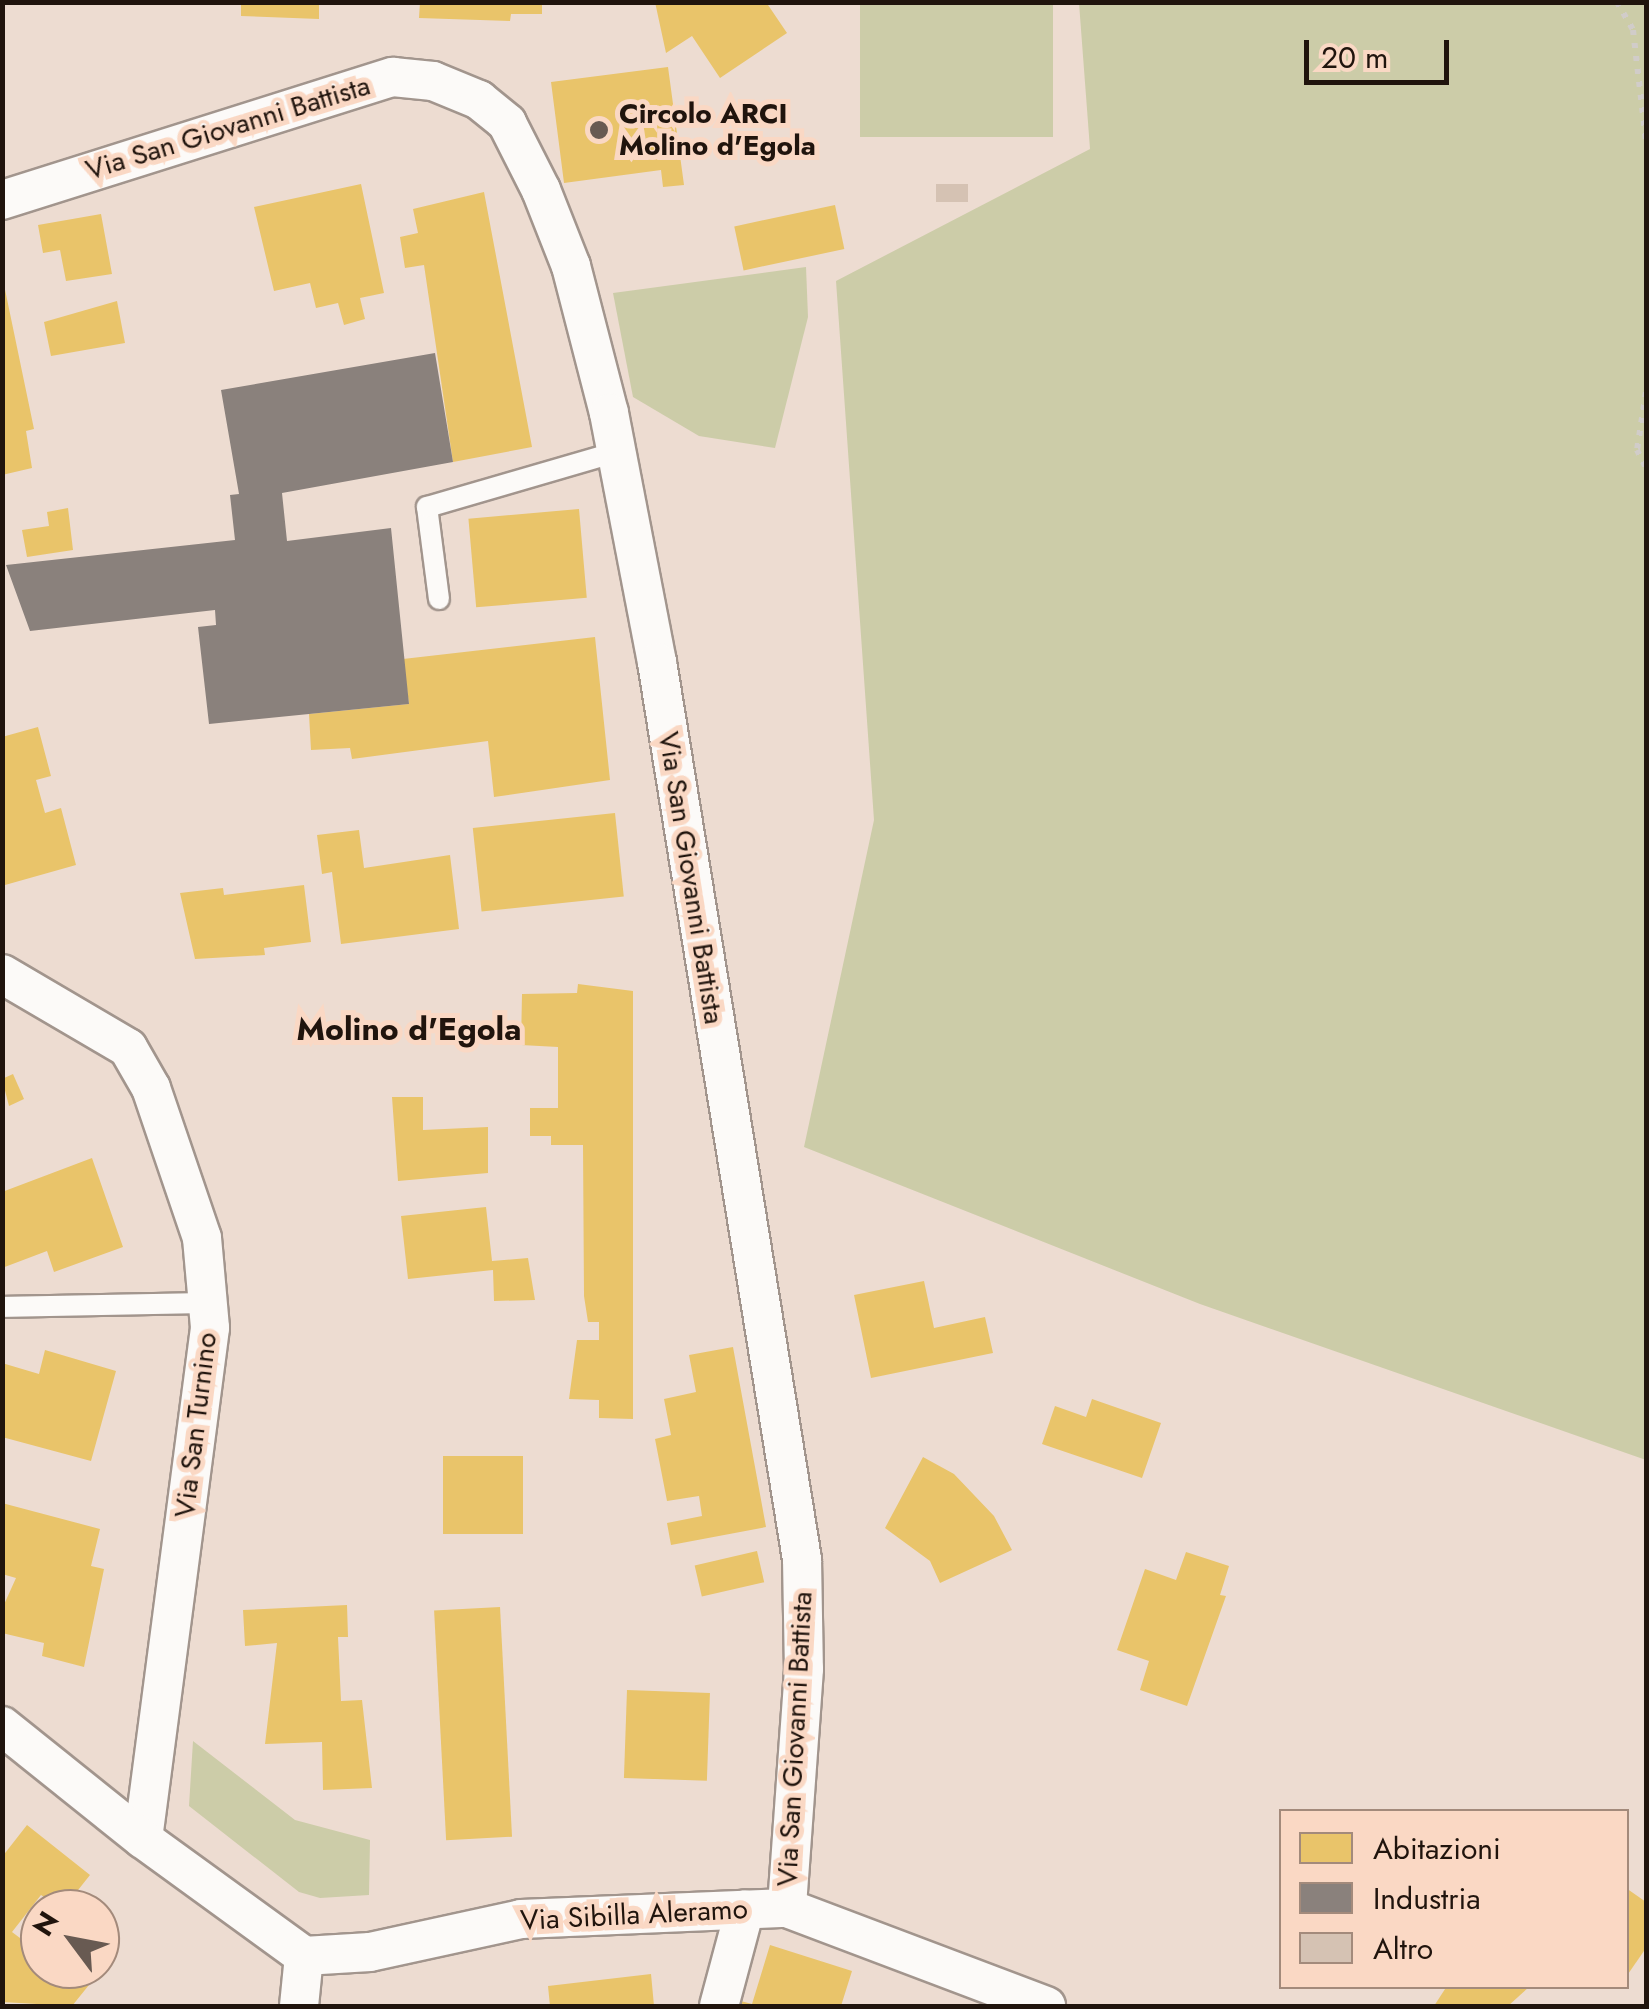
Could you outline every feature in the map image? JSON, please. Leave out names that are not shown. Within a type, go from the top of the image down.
[{"type":"street","name":"Via San Giovanni Battista","points":[[2,200],[284,107],[393,77],[433,81],[479,100],[507,123],[541,190],[570,266],[616,452],[657,662],[802,1559],[804,1669],[788,1908],[1046,2006]]},
{"type":"street","name":"Via San Turnino","points":[[2,974],[128,1048],[150,1088],[202,1238],[210,1328],[143,1840]]},
{"type":"street","points":[[2,1726],[143,1840],[304,1956],[299,2006]]},
{"type":"street","name":"Via Sibilla Aleramo","points":[[304,1956],[370,1952],[521,1919],[788,1908]]},
{"type":"street","name":"Via San Giovanni Battista","points":[[719,2006],[746,1909]]},
{"type":"lane","points":[[439,599],[427,507],[616,452]]},
{"type":"lane","points":[[3,1307],[208,1303]]},
{"type":"path","points":[[1617,2],[1633,30],[1646,140]]},
{"type":"path","points":[[1646,392],[1637,450],[1646,468]]},
{"type":"green space","points":[[860,3],[1053,3],[1053,137],[860,137]]},
{"type":"green space","points":[[1079,3],[1646,3],[1646,1460],[1200,1304],[804,1147],[874,820],[836,281],[1090,149]]},
{"type":"green space","points":[[806,267],[808,317],[775,448],[699,436],[633,397],[613,293]]},
{"type":"green space","points":[[193,1741],[295,1820],[370,1840],[369,1895],[320,1898],[299,1892],[189,1806]]},
{"type":"building: Abitazioni","points":[[241,2],[319,2],[319,19],[241,16]]},
{"type":"building: Abitazioni","points":[[420,2],[542,2],[542,14],[511,14],[510,21],[419,18]]},
{"type":"building: Abitazioni","points":[[655,2],[766,2],[787,33],[720,78],[692,36],[666,53]]},
{"type":"building: Abitazioni","points":[[668,67],[684,185],[663,187],[661,170],[564,183],[551,82]]},
{"type":"building: Abitazioni","points":[[361,184],[384,293],[360,298],[365,319],[344,325],[338,303],[316,308],[310,283],[274,291],[254,207]]},
{"type":"building: Abitazioni","points":[[484,192],[532,447],[453,462],[424,265],[405,268],[400,237],[418,233],[413,209]]},
{"type":"building: Abitazioni","points":[[835,205],[844,249],[744,270],[734,226]]},
{"type":"building: Abitazioni","points":[[101,214],[112,274],[66,281],[60,250],[43,253],[38,225]]},
{"type":"building: Abitazioni","points":[[2,275],[34,429],[26,431],[32,468],[2,475]]},
{"type":"building: Abitazioni","points":[[117,301],[125,343],[51,356],[44,322]]},
{"type":"building: Abitazioni","points":[[68,508],[73,550],[27,557],[22,530],[49,526],[47,512]]},
{"type":"building: Abitazioni","points":[[579,509],[587,598],[476,607],[468,519]]},
{"type":"building: Abitazioni","points":[[595,637],[610,780],[494,797],[488,741],[352,759],[350,748],[311,750],[309,714],[409,704],[403,659]]},
{"type":"building: Abitazioni","points":[[38,727],[51,776],[36,780],[45,813],[61,808],[76,865],[5,885],[2,737]]},
{"type":"building: Abitazioni","points":[[615,813],[624,897],[482,911],[473,828]]},
{"type":"building: Abitazioni","points":[[359,830],[364,868],[450,855],[459,929],[341,944],[332,872],[322,874],[317,835]]},
{"type":"building: Abitazioni","points":[[304,885],[311,942],[264,948],[265,955],[195,959],[180,893],[223,888],[224,895]]},
{"type":"building: Abitazioni","points":[[578,984],[633,991],[633,1419],[599,1418],[599,1400],[569,1399],[577,1340],[599,1340],[599,1322],[588,1322],[584,1296],[583,1145],[551,1145],[551,1136],[530,1136],[530,1108],[558,1108],[558,1047],[521,1045],[522,994],[577,993]]},
{"type":"building: Abitazioni","points":[[13,1074],[24,1099],[9,1106],[2,1079]]},
{"type":"building: Abitazioni","points":[[392,1097],[423,1097],[423,1130],[488,1127],[488,1173],[398,1181]]},
{"type":"building: Abitazioni","points":[[92,1158],[123,1247],[54,1272],[47,1251],[2,1268],[2,1192]]},
{"type":"building: Abitazioni","points":[[486,1207],[492,1261],[528,1258],[535,1300],[494,1301],[493,1270],[408,1279],[401,1216]]},
{"type":"building: Abitazioni","points":[[924,1281],[934,1328],[985,1317],[993,1353],[871,1378],[854,1295]]},
{"type":"building: Abitazioni","points":[[733,1347],[766,1527],[671,1545],[667,1523],[702,1516],[699,1496],[667,1501],[655,1439],[671,1435],[664,1399],[696,1392],[689,1355]]},
{"type":"building: Abitazioni","points":[[45,1350],[116,1371],[91,1461],[2,1437],[2,1363],[39,1374]]},
{"type":"building: Abitazioni","points":[[1092,1399],[1161,1423],[1142,1478],[1042,1444],[1055,1406],[1086,1417]]},
{"type":"building: Abitazioni","points":[[443,1456],[523,1456],[523,1534],[443,1534]]},
{"type":"building: Abitazioni","points":[[923,1457],[954,1474],[994,1516],[1012,1550],[940,1583],[930,1561],[885,1528]]},
{"type":"building: Abitazioni","points":[[2,1503],[100,1529],[91,1566],[104,1569],[84,1667],[42,1656],[44,1643],[2,1633],[2,1609],[16,1578],[2,1574]]},
{"type":"building: Abitazioni","points":[[757,1551],[764,1582],[702,1597],[695,1565]]},
{"type":"building: Abitazioni","points":[[1186,1552],[1229,1566],[1220,1595],[1226,1596],[1187,1706],[1140,1690],[1149,1661],[1117,1650],[1145,1569],[1176,1580]]},
{"type":"building: Abitazioni","points":[[347,1605],[348,1637],[338,1637],[341,1701],[362,1700],[372,1788],[323,1790],[322,1742],[265,1744],[277,1643],[245,1646],[243,1610]]},
{"type":"building: Abitazioni","points":[[500,1607],[512,1837],[446,1840],[434,1610]]},
{"type":"building: Abitazioni","points":[[627,1690],[710,1693],[707,1781],[624,1778]]},
{"type":"building: Abitazioni","points":[[27,1825],[90,1875],[79,1889],[20,1889],[20,1922],[12,1932],[20,1938],[20,1989],[86,1989],[72,2006],[2,2002],[2,1857]]},
{"type":"building: Abitazioni","points":[[1629,1890],[1646,1902],[1646,1948],[1629,1973]]},
{"type":"building: Abitazioni","points":[[770,1945],[852,1971],[841,2006],[736,2006],[737,2000],[752,2004]]},
{"type":"building: Abitazioni","points":[[651,1974],[654,2006],[550,2006],[548,1986]]},
{"type":"building: Abitazioni","points":[[1445,1989],[1527,1989],[1508,2006],[1434,2006]]},
{"type":"building: Industria","points":[[435,353],[453,462],[282,493],[287,541],[391,528],[409,704],[209,724],[198,627],[216,625],[215,610],[30,631],[6,565],[235,540],[230,495],[239,494],[221,390]]},
{"type":"building: Altro","points":[[936,184],[968,184],[968,202],[936,202]]},
{"type":"place","name":"Circolo ARCI Molino d'Egola","points":[[599,130]]},
{"type":"district","name":"Molino d'Egola","points":[[409,1029]]}]
